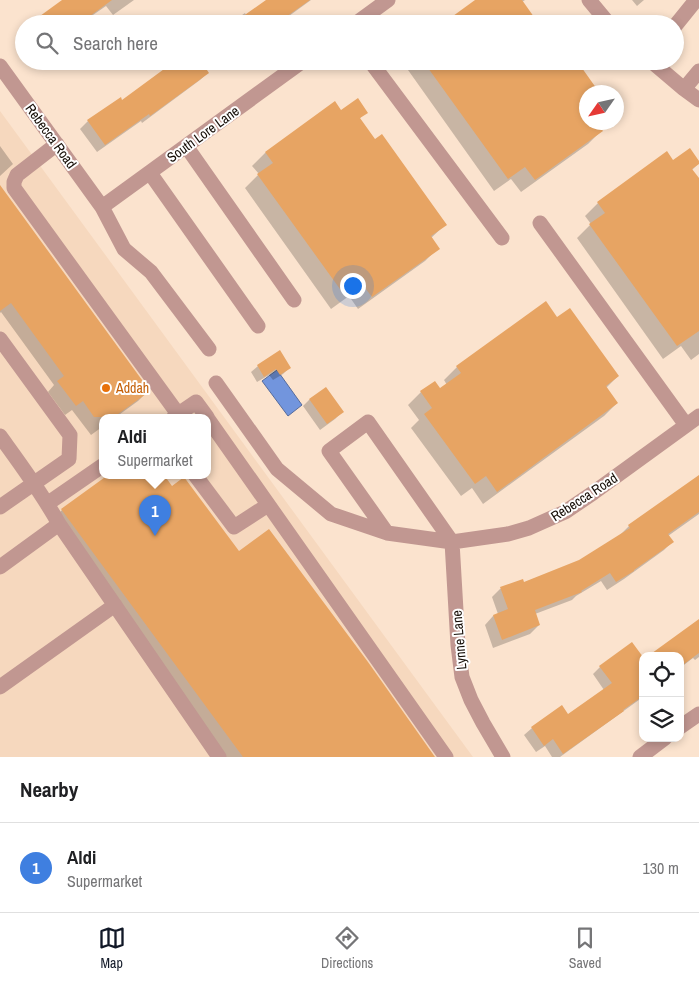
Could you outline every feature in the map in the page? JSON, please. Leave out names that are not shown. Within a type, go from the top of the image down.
[{"type":"street","points":[[367,15],[388,0]]},
{"type":"street","points":[[590,0],[602,15]]},
{"type":"street","points":[[684,15],[696,0]]},
{"type":"street","name":"Rebecca Road","points":[[0,66],[102,207],[124,249],[152,272],[209,349]]},
{"type":"street","name":"South Lore Lane","points":[[102,207],[291,70]]},
{"type":"street","points":[[377,70],[502,238]]},
{"type":"street","points":[[662,70],[699,100]]},
{"type":"street","points":[[684,89],[699,71]]},
{"type":"street","points":[[57,144],[17,175],[14,188],[175,414]]},
{"type":"street","points":[[186,146],[294,300]]},
{"type":"street","points":[[150,173],[258,326]]},
{"type":"street","points":[[540,223],[686,425]]},
{"type":"street","points":[[0,339],[70,436],[69,459],[0,507]]},
{"type":"street","name":"Rebecca Road","points":[[216,382],[277,469],[331,514],[387,533],[452,542],[508,534],[529,528],[565,512],[593,494],[699,416]]},
{"type":"street","points":[[179,414],[196,402],[204,414]]},
{"type":"street","points":[[387,533],[329,450],[368,422],[452,542]]},
{"type":"street","points":[[211,424],[446,757]]},
{"type":"street","points":[[0,436],[48,504],[58,524],[219,757]]},
{"type":"street","points":[[48,504],[99,468]]},
{"type":"street","points":[[198,479],[234,527],[268,505]]},
{"type":"street","points":[[0,567],[58,524]]},
{"type":"street","name":"Lynne Lane","points":[[452,542],[458,646],[462,677],[471,700],[503,757]]},
{"type":"street","points":[[0,685],[115,605]]},
{"type":"street","points":[[684,724],[699,714]]},
{"type":"street","points":[[640,757],[660,742]]},
{"type":"shaded area","points":[[0,111],[473,757],[0,757]]},
{"type":"water","points":[[277,370],[302,405],[288,416],[262,381]]},
{"type":"building","points":[[62,0],[112,0],[91,15],[41,15]]},
{"type":"building","points":[[266,0],[310,0],[289,15],[245,15]]},
{"type":"building","points":[[475,0],[522,0],[533,15],[454,15]]},
{"type":"building","points":[[163,70],[207,70],[209,73],[150,116],[149,114],[105,145],[87,120],[121,97],[122,100]]},
{"type":"building","points":[[429,70],[583,70],[594,85],[579,85],[579,130],[603,131],[535,180],[525,167],[508,179]]},
{"type":"building","points":[[358,98],[368,113],[360,118],[375,139],[382,134],[447,225],[431,236],[440,249],[372,297],[362,284],[345,296],[257,174],[273,163],[265,152],[335,101],[341,110]]},
{"type":"building","points":[[690,148],[699,161],[699,164],[692,169],[699,178],[699,331],[677,346],[589,224],[605,213],[597,202],[667,151],[673,160]]},
{"type":"building","points":[[0,185],[150,391],[118,414],[99,414],[99,417],[94,417],[83,401],[76,406],[57,381],[64,376],[11,303],[0,311]]},
{"type":"building","points":[[546,301],[557,317],[570,308],[619,376],[606,386],[618,403],[497,492],[486,476],[475,484],[424,414],[432,408],[420,391],[435,381],[440,388],[461,373],[456,366]]},
{"type":"building","points":[[280,350],[291,368],[280,375],[276,369],[264,377],[257,365]]},
{"type":"building","points":[[326,387],[344,412],[327,424],[309,399]]},
{"type":"building","points":[[699,475],[699,512],[668,534],[674,542],[616,582],[610,573],[582,592],[535,610],[540,625],[502,640],[493,615],[508,609],[500,587],[523,579],[524,582],[579,560],[630,528],[628,525]]},
{"type":"building","points":[[102,479],[167,479],[172,486],[181,479],[185,479],[239,551],[269,529],[368,662],[435,757],[243,757],[61,509]]},
{"type":"building","points":[[699,619],[699,653],[684,664],[684,652],[654,652]]},
{"type":"building","points":[[632,642],[639,652],[639,699],[563,754],[553,739],[544,746],[531,727],[562,705],[568,714],[612,683],[599,666]]},
{"type":"place","name":"Addah","points":[[106,388]]},
{"type":"place","name":"Aldi","points":[[155,536]]}]
